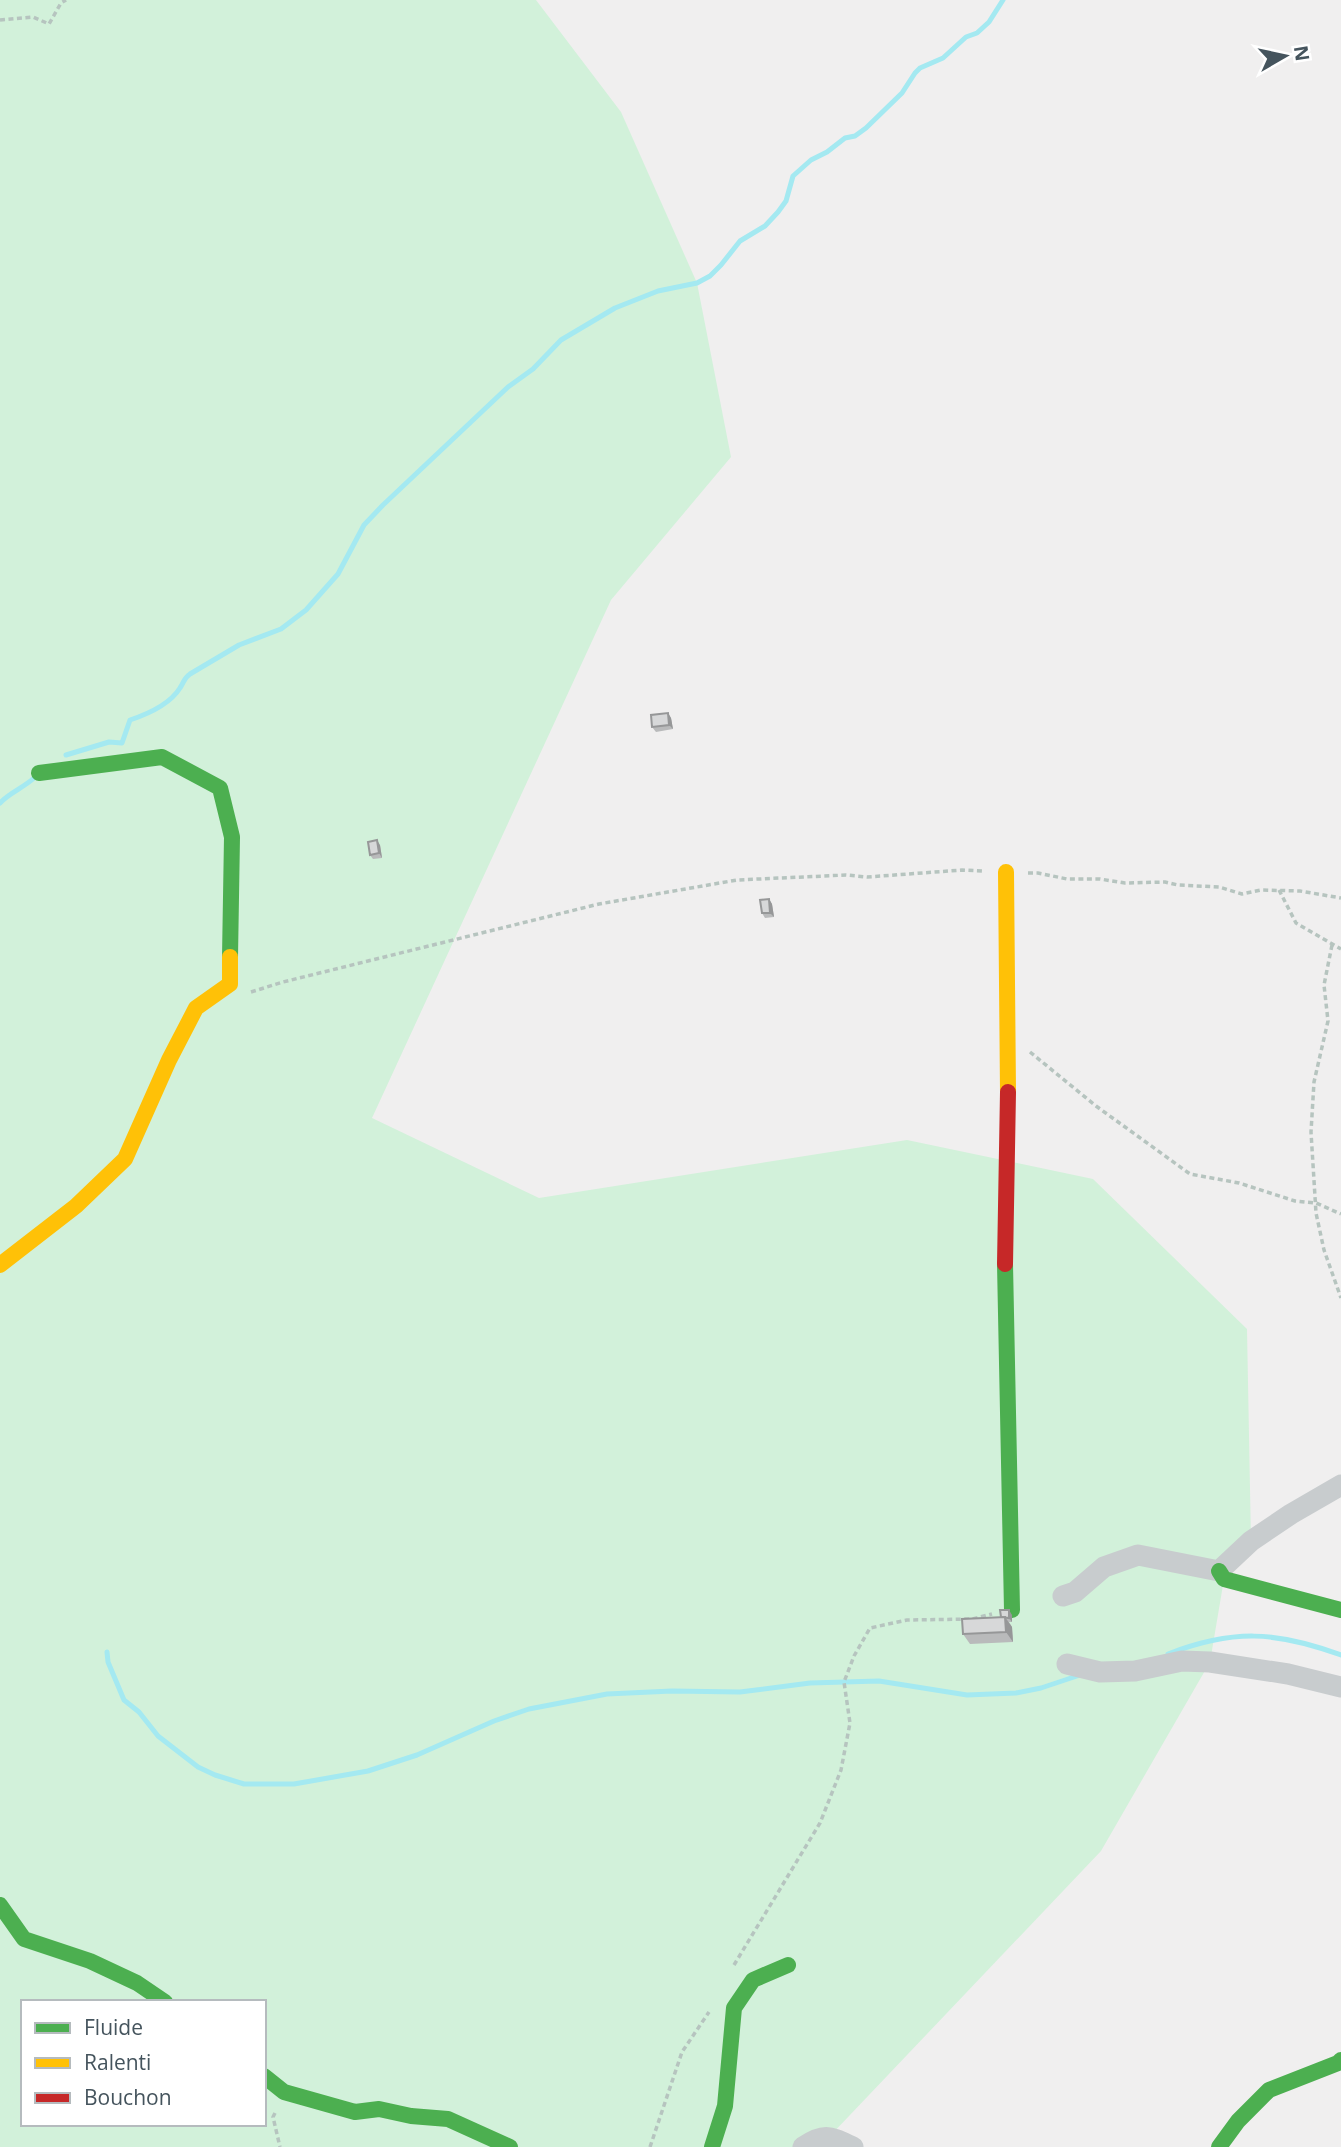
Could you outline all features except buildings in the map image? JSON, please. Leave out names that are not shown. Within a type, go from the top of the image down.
[{"type":"street","points":[[0,1265],[76,1206],[125,1159],[169,1060],[196,1009],[230,984],[232,837],[220,788],[162,757],[39,774]]},
{"type":"street","points":[[1006,872],[1008,1151],[1005,1242],[1012,1610]]},
{"type":"street","points":[[1219,1571],[1251,1541],[1341,1485]]},
{"type":"street","points":[[1063,1596],[1075,1592],[1104,1567],[1138,1555],[1219,1571],[1224,1579],[1341,1610]]},
{"type":"street","points":[[1067,1664],[1101,1672],[1135,1671],[1182,1661],[1210,1662],[1288,1674],[1341,1686]]},
{"type":"street","points":[[0,1905],[24,1939],[90,1961],[137,1983],[162,2000]]},
{"type":"street","points":[[712,2147],[724,2106],[734,2008],[753,1980],[788,1965]]},
{"type":"street","points":[[1219,2147],[1238,2121],[1269,2090],[1341,2060]]},
{"type":"street","points":[[266,2078],[284,2092],[355,2112],[379,2109],[411,2116],[448,2119],[510,2147]]},
{"type":"street","points":[[803,2147],[814,2139],[830,2136],[853,2147]]},
{"type":"path","points":[[0,20],[33,17],[49,24],[61,3],[66,0]]},
{"type":"path","points":[[246,993],[599,904],[737,880],[846,875],[867,877],[994,869],[1012,874],[1038,873],[1067,879],[1086,878],[1125,883],[1165,882],[1219,887],[1242,894],[1279,890],[1341,898]]},
{"type":"path","points":[[1279,890],[1296,923],[1341,949]]},
{"type":"path","points":[[1332,945],[1324,985],[1328,1021],[1314,1082],[1311,1132],[1316,1203],[1324,1250],[1341,1298]]},
{"type":"path","points":[[1006,1034],[1190,1174],[1240,1183],[1295,1201],[1316,1203],[1341,1214]]},
{"type":"path","points":[[729,1974],[820,1823],[841,1770],[850,1723],[844,1682],[854,1656],[870,1628],[907,1620],[972,1619],[1012,1610]]},
{"type":"path","points":[[650,2147],[682,2052],[712,2008]]},
{"type":"path","points":[[280,2147],[273,2117],[284,2092]]},
{"type":"green space","points":[[0,0],[536,0],[621,112],[697,283],[731,457],[611,600],[372,1118],[539,1198],[907,1140],[1093,1179],[1247,1329],[1251,1541],[1224,1579],[1210,1662],[1101,1851],[830,2136],[826,2147],[0,2147]]},
{"type":"waterway","points":[[66,755],[109,742],[122,743],[130,720],[165,704],[190,674],[239,645],[281,629],[306,610],[338,574],[364,525],[561,340],[615,308],[658,291],[697,283],[710,276],[740,241],[765,226],[778,212],[786,201],[793,176],[811,160],[866,128],[902,93],[920,68],[943,58],[966,37],[977,33],[989,22],[1003,0]]},
{"type":"waterway","points":[[0,803],[34,778]]},
{"type":"waterway","points":[[1168,1654],[1213,1640],[1254,1636],[1295,1641],[1341,1655]]},
{"type":"waterway","points":[[107,1652],[108,1662],[124,1700],[139,1712],[158,1736],[198,1767],[244,1784],[294,1784],[368,1771],[417,1755],[494,1721],[529,1709],[607,1694],[740,1692],[810,1683],[879,1681],[967,1695],[1016,1693],[1083,1674]]},
{"type":"traffic: fast","points":[[39,773],[162,757],[220,788],[232,837],[230,957]]},
{"type":"traffic: fast","points":[[1005,1264],[1012,1610]]},
{"type":"traffic: fast","points":[[1219,1571],[1224,1579],[1341,1610]]},
{"type":"traffic: fast","points":[[0,1905],[24,1939],[90,1961],[137,1983],[162,2000]]},
{"type":"traffic: fast","points":[[712,2147],[725,2106],[734,2008],[753,1980],[788,1965]]},
{"type":"traffic: fast","points":[[1219,2147],[1238,2121],[1269,2090],[1341,2060]]},
{"type":"traffic: fast","points":[[266,2078],[284,2092],[355,2112],[379,2109],[411,2116],[448,2119],[510,2147]]},
{"type":"traffic: slow","points":[[1006,872],[1008,1092]]},
{"type":"traffic: slow","points":[[0,1265],[76,1206],[125,1159],[169,1060],[196,1008],[230,984],[230,957]]},
{"type":"traffic: jam","points":[[1005,1264],[1008,1092]]}]
